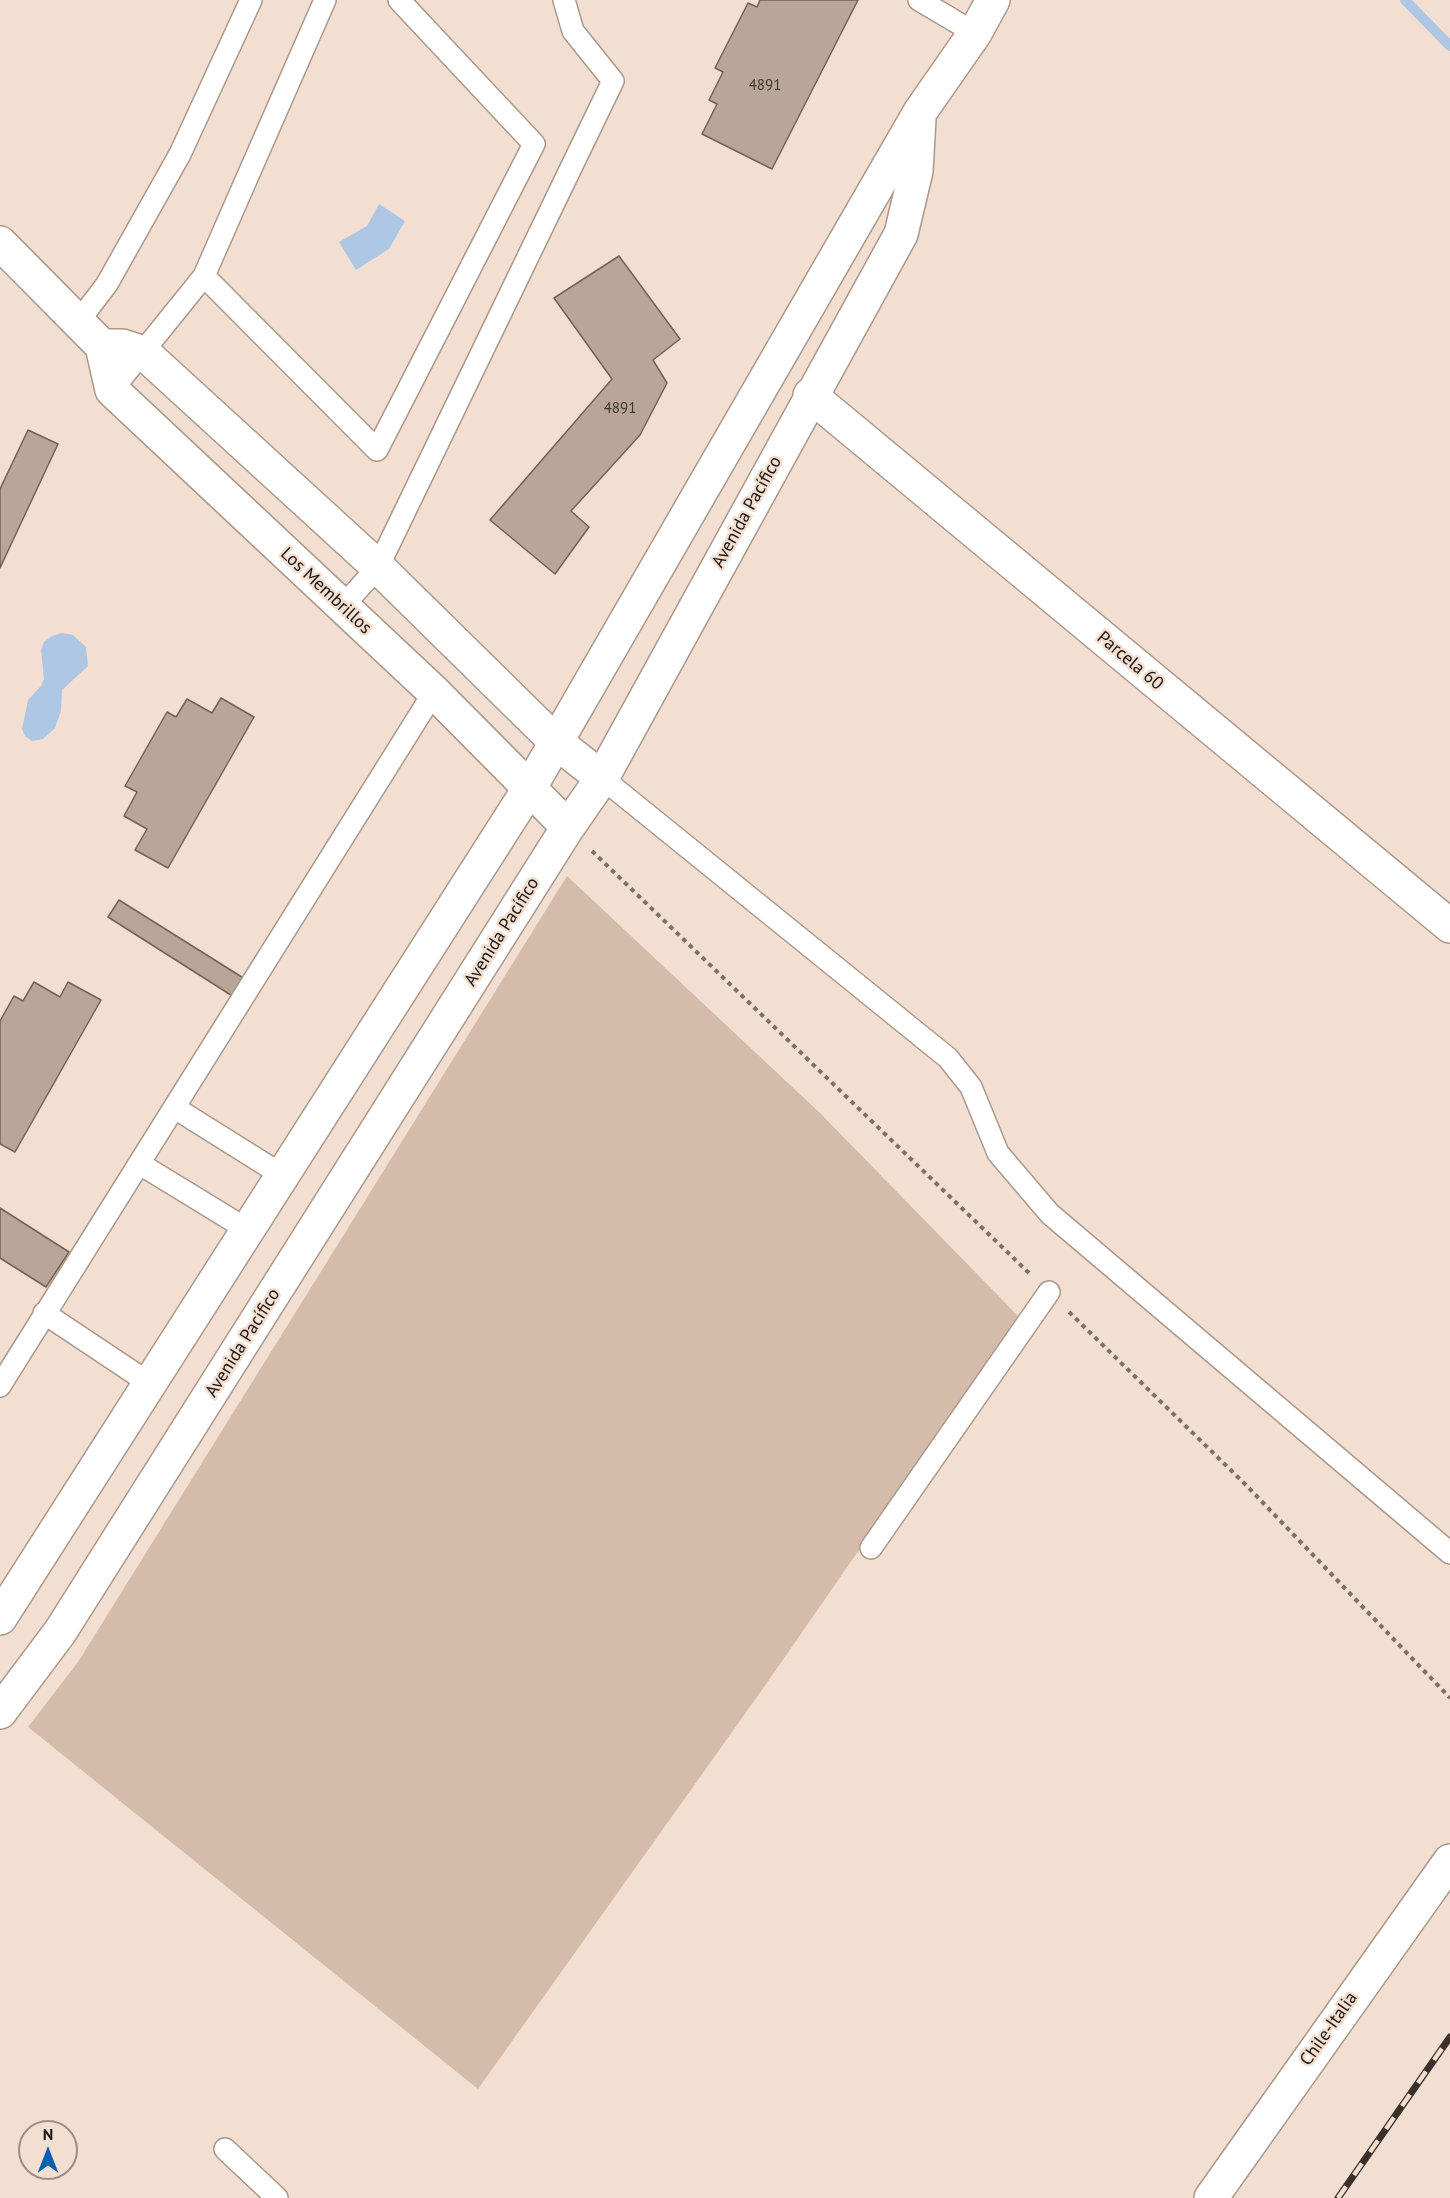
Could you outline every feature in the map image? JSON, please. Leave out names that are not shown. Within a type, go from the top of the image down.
[{"type":"street","points":[[0,1618],[529,789],[920,111],[975,33],[993,0]]},
{"type":"street","name":"Avenida Pacífico","points":[[0,1712],[60,1632],[568,827],[602,778],[810,395],[901,234],[916,171],[920,111]]},
{"type":"street","points":[[0,243],[102,346],[112,390]]},
{"type":"street","points":[[102,346],[122,346],[144,353],[378,567],[556,742],[602,778]]},
{"type":"street","name":"Los Membrillos","points":[[112,390],[434,692],[568,827]]},
{"type":"street","name":"Parcela 60","points":[[810,395],[1450,926]]},
{"type":"street","name":"Chile-Italia","points":[[1211,2198],[1450,1861]]},
{"type":"lane","points":[[78,322],[107,284],[180,154],[251,0]]},
{"type":"lane","points":[[112,390],[204,276],[325,0]]},
{"type":"lane","points":[[204,276],[377,450],[534,144],[399,0]]},
{"type":"lane","points":[[342,607],[378,567],[613,81],[573,30],[564,0]]},
{"type":"lane","points":[[919,0],[975,33]]},
{"type":"lane","points":[[0,1386],[434,692]]},
{"type":"lane","points":[[602,778],[948,1058],[971,1087],[998,1153],[1050,1214],[1450,1553]]},
{"type":"lane","points":[[175,1108],[282,1175]]},
{"type":"lane","points":[[140,1164],[248,1230]]},
{"type":"lane","points":[[871,1548],[1049,1292]]},
{"type":"lane","points":[[44,1313],[150,1383]]},
{"type":"lane","points":[[225,2149],[277,2198]]},
{"type":"path","points":[[568,827],[1246,1485],[1450,1698]]},
{"type":"shaded area","points":[[567,876],[820,1113],[1020,1318],[764,1687],[478,2089],[28,1727],[78,1662]]},
{"type":"water","points":[[379,204],[405,221],[389,249],[356,270],[339,242],[367,226]]},
{"type":"water","points":[[62,633],[73,635],[86,647],[88,666],[62,690],[61,711],[55,728],[43,739],[32,741],[25,736],[22,729],[28,700],[41,686],[44,679],[41,650],[44,642]]},
{"type":"building","points":[[760,0],[858,0],[772,169],[702,134],[717,104],[709,100],[723,72],[715,68],[748,3],[757,7]]},
{"type":"building","points":[[619,256],[680,339],[653,360],[667,383],[640,435],[571,511],[589,527],[555,574],[490,520],[612,379],[554,298]]},
{"type":"building","points":[[28,430],[58,444],[0,568],[0,489]]},
{"type":"building","points":[[221,698],[254,717],[168,868],[135,850],[147,829],[124,816],[137,792],[125,786],[167,712],[176,717],[187,699],[212,713]]},
{"type":"building","points":[[119,900],[245,979],[234,997],[108,917]]},
{"type":"building","points":[[34,982],[60,997],[68,982],[101,1000],[15,1152],[0,1144],[0,1021],[14,996],[23,1001]]},
{"type":"building","points":[[0,1208],[69,1252],[46,1287],[0,1258]]},
{"type":"waterway","points":[[1405,0],[1450,46]]},
{"type":"railway","points":[[1338,2198],[1450,2037]]}]
